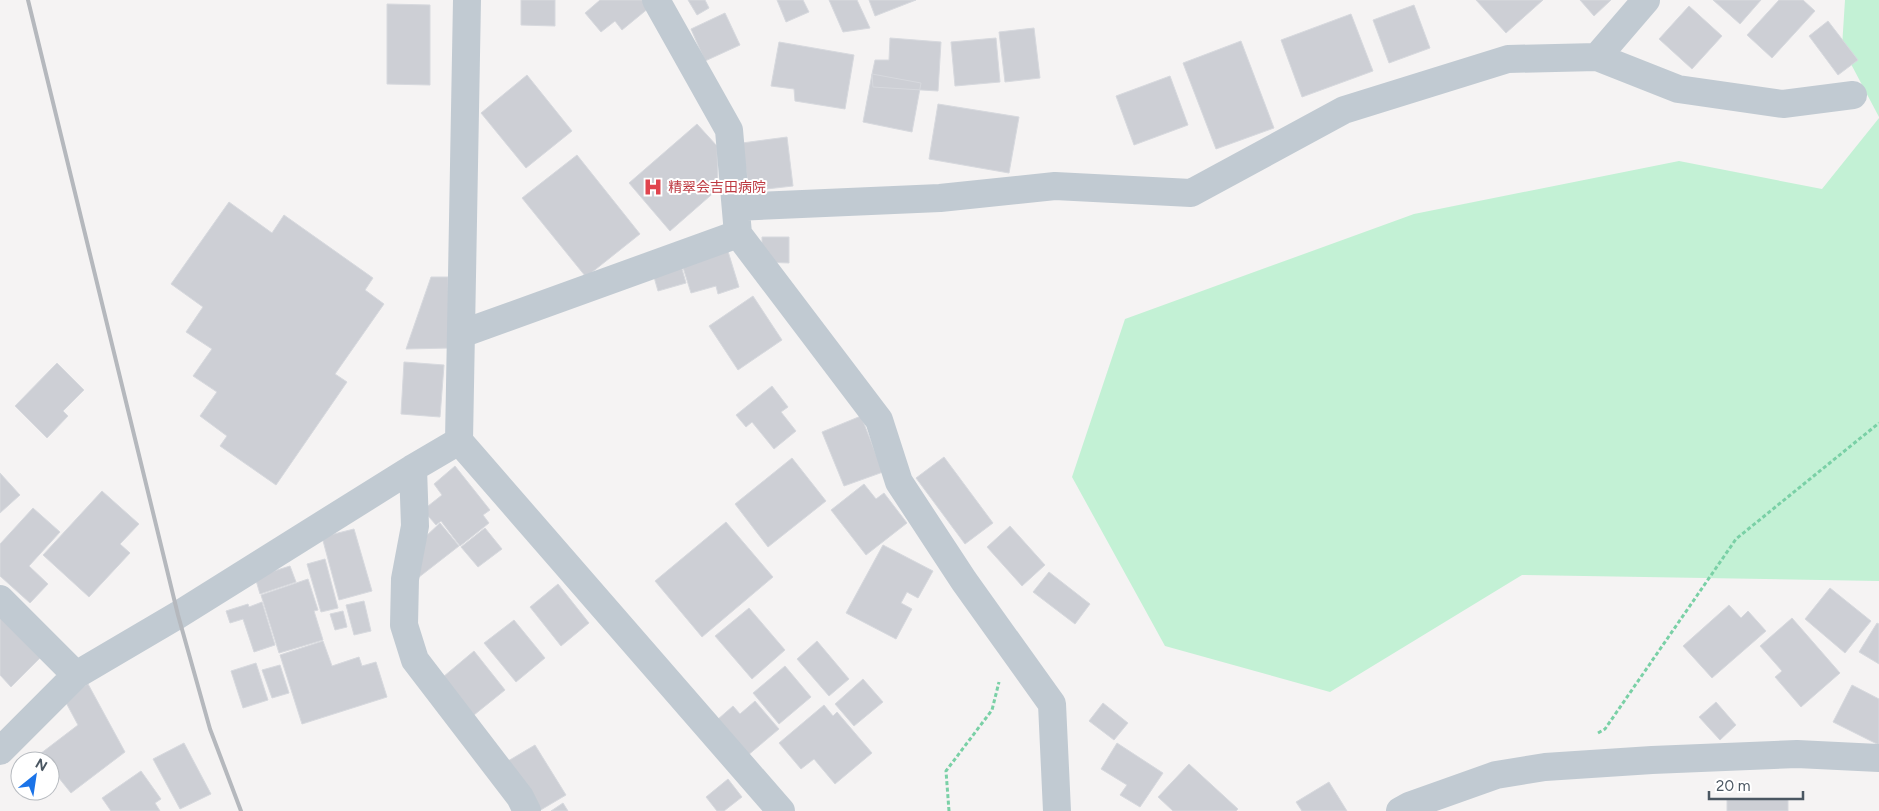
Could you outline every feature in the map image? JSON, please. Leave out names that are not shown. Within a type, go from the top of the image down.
[{"type":"street","points":[[467,0],[459,441],[782,811]]},
{"type":"street","points":[[656,0],[729,130],[738,234],[879,420],[899,482],[964,581],[1052,704],[1057,811]]},
{"type":"street","points":[[1597,57],[1646,0]]},
{"type":"street","points":[[736,207],[940,198],[1055,186],[1191,193],[1344,110],[1508,59],[1597,57],[1678,89],[1784,104],[1853,95]]},
{"type":"street","points":[[461,334],[738,234]]},
{"type":"street","points":[[0,751],[76,675],[186,610],[459,441]]},
{"type":"street","points":[[413,468],[415,526],[406,578],[404,625],[415,660],[520,797],[528,811]]},
{"type":"street","points":[[0,599],[76,675]]},
{"type":"street","points":[[1400,811],[1409,806],[1496,775],[1545,767],[1797,754],[1879,758]]},
{"type":"path","points":[[1590,738],[1605,728],[1736,539],[1879,422]]},
{"type":"path","points":[[949,811],[946,771],[992,710],[1010,643]]},
{"type":"green space","points":[[1845,0],[1879,0],[1879,117],[1842,47]]},
{"type":"green space","points":[[1879,118],[1879,581],[1522,575],[1330,692],[1165,646],[1072,477],[1125,319],[1414,214],[1679,161],[1822,189]]},
{"type":"building","points":[[521,0],[555,0],[555,26],[521,25]]},
{"type":"building","points":[[600,0],[644,0],[650,7],[622,30],[615,21],[601,32],[585,13]]},
{"type":"building","points":[[688,0],[705,0],[709,8],[697,15]]},
{"type":"building","points":[[777,0],[803,0],[809,12],[786,22]]},
{"type":"building","points":[[829,0],[857,0],[870,28],[843,32]]},
{"type":"building","points":[[869,0],[916,0],[875,16]]},
{"type":"building","points":[[1476,0],[1543,0],[1506,33]]},
{"type":"building","points":[[1580,0],[1611,0],[1594,16]]},
{"type":"building","points":[[1713,0],[1761,0],[1740,24]]},
{"type":"building","points":[[1779,0],[1803,0],[1815,11],[1772,58],[1747,35]]},
{"type":"building","points":[[387,4],[430,5],[430,85],[387,84]]},
{"type":"building","points":[[1414,5],[1430,48],[1389,63],[1373,20]]},
{"type":"building","points":[[1689,6],[1722,36],[1692,69],[1659,39]]},
{"type":"building","points":[[725,13],[740,45],[705,61],[691,29]]},
{"type":"building","points":[[1351,14],[1373,71],[1302,97],[1281,40]]},
{"type":"building","points":[[1828,21],[1858,60],[1838,75],[1809,36]]},
{"type":"building","points":[[1034,28],[1040,78],[1005,82],[999,32]]},
{"type":"building","points":[[890,38],[941,42],[938,91],[873,87],[872,74],[875,60],[889,60]]},
{"type":"building","points":[[996,38],[1000,82],[955,86],[951,42]]},
{"type":"building","points":[[1241,41],[1274,128],[1216,149],[1183,63]]},
{"type":"building","points":[[779,42],[854,55],[845,109],[795,101],[794,89],[771,86]]},
{"type":"building","points":[[872,74],[921,83],[912,132],[863,122]]},
{"type":"building","points":[[527,75],[572,131],[526,168],[481,113]]},
{"type":"building","points":[[1170,76],[1188,125],[1134,145],[1116,96]]},
{"type":"building","points":[[938,104],[1019,117],[1009,173],[929,159]]},
{"type":"building","points":[[697,124],[717,146],[718,189],[670,231],[629,183]]},
{"type":"building","points":[[787,137],[793,186],[749,191],[742,143]]},
{"type":"building","points":[[577,155],[640,234],[586,277],[522,198]]},
{"type":"building","points":[[229,202],[272,233],[284,215],[373,278],[365,290],[384,304],[335,374],[347,382],[276,485],[220,446],[227,436],[200,416],[217,392],[193,376],[212,349],[186,332],[203,307],[171,284]]},
{"type":"building","points":[[762,237],[789,237],[789,263],[762,262]]},
{"type":"building","points":[[727,248],[739,287],[718,294],[716,286],[691,293],[681,261]]},
{"type":"building","points":[[680,262],[686,283],[658,291],[652,270]]},
{"type":"building","points":[[431,277],[448,277],[450,348],[406,349]]},
{"type":"building","points":[[753,296],[782,340],[738,370],[709,326]]},
{"type":"building","points":[[404,362],[444,365],[440,417],[401,414]]},
{"type":"building","points":[[57,363],[84,390],[63,411],[68,416],[47,438],[15,406]]},
{"type":"building","points":[[772,386],[788,407],[781,412],[796,431],[774,449],[752,422],[746,427],[736,415]]},
{"type":"building","points":[[861,416],[883,472],[844,486],[822,432]]},
{"type":"building","points":[[944,457],[993,523],[965,544],[916,478]]},
{"type":"building","points":[[792,458],[826,501],[768,547],[735,504]]},
{"type":"building","points":[[455,466],[490,510],[483,515],[489,523],[460,546],[441,521],[436,525],[423,510],[442,495],[434,484]]},
{"type":"building","points":[[0,473],[20,495],[0,513]]},
{"type":"building","points":[[864,484],[876,499],[884,493],[907,523],[866,555],[831,510]]},
{"type":"building","points":[[102,491],[139,524],[120,544],[130,553],[89,597],[43,555]]},
{"type":"building","points":[[33,508],[60,532],[29,566],[48,584],[30,603],[0,576],[0,544]]},
{"type":"building","points":[[726,522],[773,577],[702,637],[655,581]]},
{"type":"building","points":[[440,523],[459,546],[414,581],[424,538]]},
{"type":"building","points":[[1010,526],[1045,565],[1022,586],[987,547]]},
{"type":"building","points":[[485,528],[502,549],[478,567],[461,547]]},
{"type":"building","points":[[354,529],[372,591],[339,600],[322,537]]},
{"type":"building","points":[[883,545],[933,571],[918,598],[907,592],[901,603],[912,609],[896,639],[846,613]]},
{"type":"building","points":[[325,559],[338,608],[321,612],[307,564]]},
{"type":"building","points":[[290,566],[296,582],[260,594],[255,577]]},
{"type":"building","points":[[1049,572],[1090,604],[1075,624],[1033,592]]},
{"type":"building","points":[[308,579],[318,610],[314,611],[323,640],[279,653],[261,595]]},
{"type":"building","points":[[558,584],[589,623],[561,646],[530,607]]},
{"type":"building","points":[[1830,588],[1871,621],[1845,653],[1805,619]]},
{"type":"building","points":[[364,601],[371,631],[354,635],[346,605]]},
{"type":"building","points":[[262,602],[275,645],[254,652],[243,619],[230,623],[226,611],[248,604],[249,607]]},
{"type":"building","points":[[1729,605],[1741,618],[1748,611],[1766,631],[1712,678],[1683,646]]},
{"type":"building","points":[[749,608],[785,650],[752,679],[715,636]]},
{"type":"building","points":[[0,609],[44,654],[11,687],[0,675]]},
{"type":"building","points":[[343,611],[347,627],[335,630],[330,614]]},
{"type":"building","points":[[1792,618],[1840,673],[1801,707],[1775,677],[1782,671],[1760,646]]},
{"type":"building","points":[[514,620],[545,658],[516,682],[484,643]]},
{"type":"building","points":[[1877,623],[1879,624],[1879,664],[1859,652]]},
{"type":"building","points":[[323,641],[332,666],[359,657],[362,666],[376,662],[387,697],[302,724],[280,655]]},
{"type":"building","points":[[817,641],[849,679],[829,696],[797,659]]},
{"type":"building","points":[[474,651],[505,690],[474,715],[443,677]]},
{"type":"building","points":[[256,663],[268,700],[243,708],[231,671]]},
{"type":"building","points":[[280,665],[289,693],[272,698],[262,670]]},
{"type":"building","points":[[785,666],[811,697],[779,724],[753,693]]},
{"type":"building","points":[[863,679],[883,702],[854,726],[835,704]]},
{"type":"building","points":[[88,684],[125,752],[71,793],[60,779],[60,751],[44,751],[78,725],[63,697]]},
{"type":"building","points":[[1852,685],[1879,699],[1879,745],[1833,722]]},
{"type":"building","points":[[755,701],[779,729],[747,756],[717,720],[733,706],[740,714]]},
{"type":"building","points":[[1716,702],[1736,725],[1720,740],[1699,717]]},
{"type":"building","points":[[1103,703],[1128,723],[1114,740],[1089,721]]},
{"type":"building","points":[[824,705],[833,716],[837,712],[872,753],[835,784],[814,759],[801,769],[779,743]]},
{"type":"building","points":[[184,743],[211,794],[180,809],[153,759]]},
{"type":"building","points":[[1117,743],[1163,773],[1140,807],[1120,795],[1127,785],[1101,769]]},
{"type":"building","points":[[535,745],[566,795],[539,811],[508,761]]},
{"type":"building","points":[[1189,764],[1238,809],[1236,811],[1173,811],[1158,797]]},
{"type":"building","points":[[141,771],[161,799],[155,803],[160,811],[111,811],[102,798]]},
{"type":"building","points":[[728,779],[742,797],[724,811],[717,811],[706,797]]},
{"type":"building","points":[[1329,782],[1347,811],[1302,811],[1296,802]]},
{"type":"building","points":[[1788,799],[1788,811],[1727,811],[1727,800]]},
{"type":"building","points":[[563,803],[568,811],[551,811]]},
{"type":"railway","points":[[28,0],[178,615],[210,729],[241,811]]},
{"type":"place","name":"精翠会吉田病院","points":[[653,187]]}]
